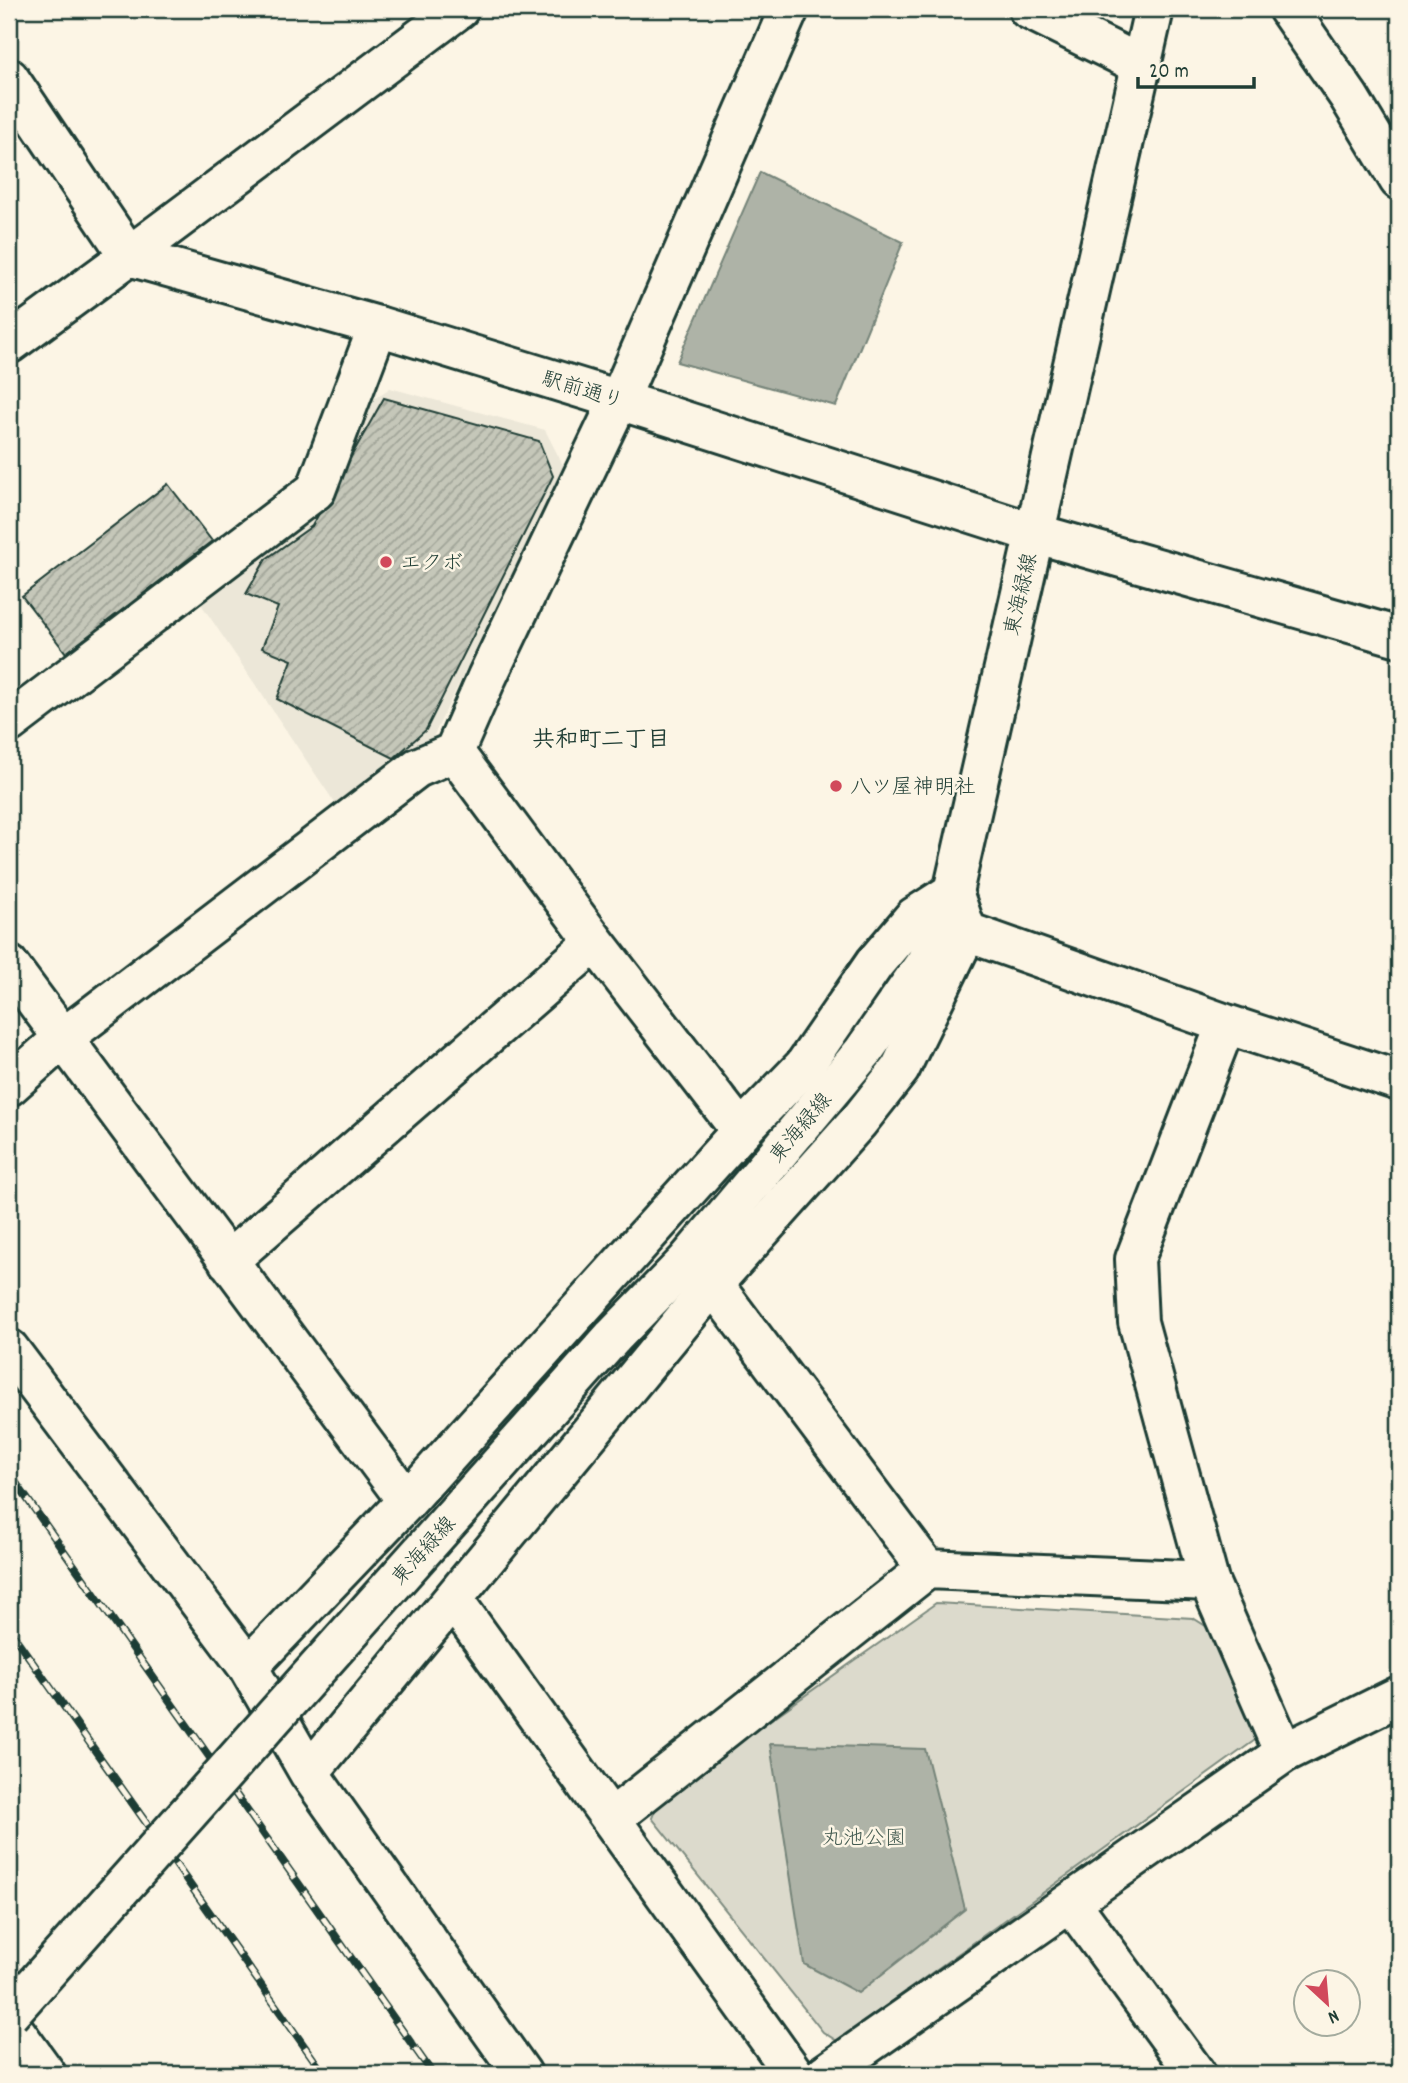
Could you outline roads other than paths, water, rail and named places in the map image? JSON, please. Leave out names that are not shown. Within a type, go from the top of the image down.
[{"type":"street","points":[[9,344],[459,9]]},
{"type":"street","points":[[9,1086],[63,1038],[417,768],[454,752],[487,677],[620,400],[789,9]]},
{"type":"street","points":[[1028,9],[1141,65]]},
{"type":"street","name":"東海緑線","points":[[9,2014],[612,1338],[687,1261],[863,1052],[926,962],[953,892],[1154,9]]},
{"type":"street","points":[[1288,9],[1398,173]]},
{"type":"street","points":[[9,78],[129,256]]},
{"type":"street","name":"駅前通り","points":[[129,256],[379,326],[1034,533],[1399,637]]},
{"type":"street","points":[[9,723],[316,490],[379,326]]},
{"type":"street","points":[[454,752],[595,942],[741,1131]]},
{"type":"street","points":[[248,1667],[407,1502],[741,1131],[804,1066],[875,962],[914,918],[953,892],[967,932],[900,1069],[859,1121],[713,1284],[309,1773]]},
{"type":"street","points":[[967,932],[1226,1024],[1399,1081]]},
{"type":"street","points":[[228,1261],[595,942]]},
{"type":"street","points":[[9,965],[407,1502]]},
{"type":"street","points":[[1226,1024],[1135,1259],[1138,1322],[1209,1580],[1284,1754]]},
{"type":"street","points":[[713,1284],[927,1569]]},
{"type":"street","points":[[9,1349],[248,1667],[309,1773],[522,2074]]},
{"type":"street","points":[[612,1818],[927,1569],[1209,1580]]},
{"type":"street","points":[[453,1599],[794,2074]]},
{"type":"street","points":[[825,2074],[1284,1754],[1399,1696]]},
{"type":"street","points":[[1071,1903],[1196,2074]]},
{"type":"street","points":[[9,2023],[30,2068]]},
{"type":"railway","points":[[9,1473],[433,2074]]},
{"type":"railway","points":[[9,1629],[324,2074]]},
{"type":"place","name":"エクボ","points":[[386,562]]},
{"type":"place","name":"八ツ屋神明社","points":[[836,786]]},
{"type":"district","name":"共和町二丁目","points":[[601,738]]},
{"type":"park label","name":"丸池公園","points":[[864,1837]]}]
